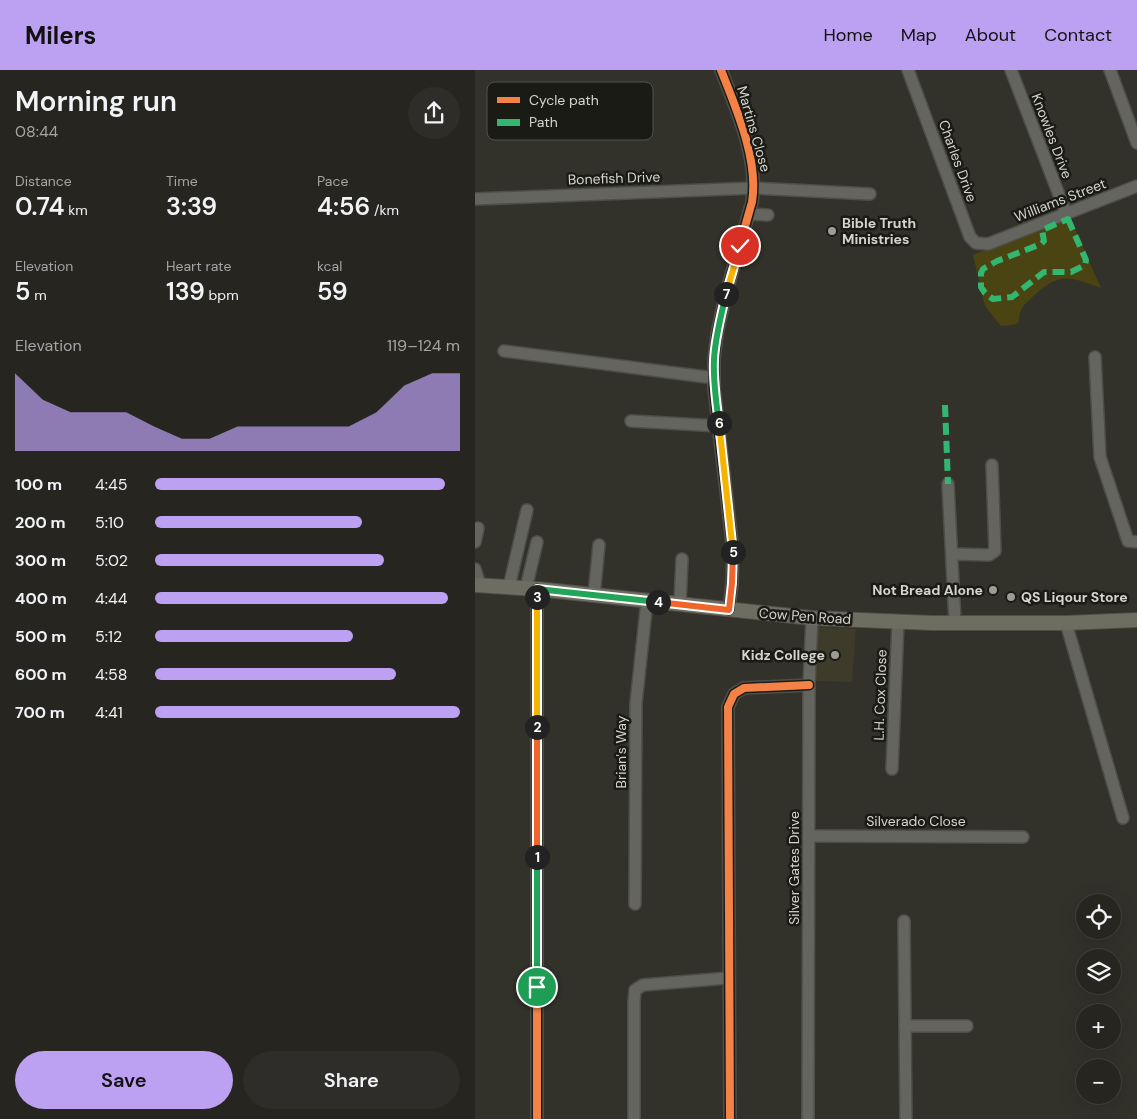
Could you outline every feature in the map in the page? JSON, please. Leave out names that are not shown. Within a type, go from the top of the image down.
[{"type":"main road","name":"Cow Pen Road","points":[[478,585],[812,618],[898,622],[1065,623],[1137,620]]},
{"type":"street","name":"Martins Close","points":[[721,70],[741,126],[753,172],[754,188],[749,214],[720,322],[715,350],[714,378],[733,551],[729,610]]},
{"type":"street","name":"Charles Drive","points":[[908,70],[970,237],[980,244],[993,242]]},
{"type":"street","name":"Knowles Drive","points":[[1011,70],[1066,213]]},
{"type":"street","points":[[1110,70],[1137,143]]},
{"type":"street","name":"Williams Street","points":[[993,242],[1137,186]]},
{"type":"street","name":"Bonefish Drive","points":[[475,199],[754,188],[870,194]]},
{"type":"street","points":[[749,214],[768,215]]},
{"type":"street","points":[[505,351],[714,378]]},
{"type":"street","points":[[1095,357],[1100,457],[1128,541],[1137,542]]},
{"type":"street","points":[[631,421],[719,426]]},
{"type":"street","points":[[952,554],[989,555],[995,551],[992,465]]},
{"type":"street","points":[[948,484],[955,622]]},
{"type":"street","points":[[509,587],[527,510]]},
{"type":"street","points":[[475,542],[477,528]]},
{"type":"street","points":[[537,542],[531,589],[537,1119]]},
{"type":"street","points":[[594,595],[599,545]]},
{"type":"street","points":[[680,604],[682,559]]},
{"type":"street","points":[[475,569],[478,585]]},
{"type":"street","name":"Brian's Way","points":[[635,904],[636,703],[647,601]]},
{"type":"street","name":"Silver Gates Drive","points":[[809,1119],[809,685],[812,618]]},
{"type":"street","name":"L.H. Cox Close","points":[[891,769],[898,622]]},
{"type":"street","points":[[1065,623],[1123,818]]},
{"type":"street","points":[[730,1119],[727,714],[729,702],[734,694],[744,688],[809,685]]},
{"type":"street","name":"Silverado Close","points":[[809,836],[1023,837]]},
{"type":"street","points":[[904,922],[906,1119]]},
{"type":"street","points":[[634,1119],[633,1002],[635,990],[643,985],[728,978]]},
{"type":"street","points":[[905,1026],[967,1026]]},
{"type":"shaded area","points":[[1070,218],[1101,288],[1075,279],[1060,279],[1045,286],[1026,303],[1020,312],[1018,323],[1001,326],[985,306],[973,255]]},
{"type":"shaded area","name":"Kidz College","points":[[817,627],[856,629],[852,682],[815,681]]},
{"type":"marked path","points":[[1068,219],[1086,260],[1085,265],[1071,272],[1044,272],[1012,297],[993,299],[985,293],[981,287],[981,273],[983,269],[997,261],[1041,244],[1044,241],[1042,230],[1068,219]]},
{"type":"marked path","points":[[945,405],[948,484]]},
{"type":"cycle path","points":[[721,70],[745,134],[752,169],[753,186],[752,202],[725,297],[717,334],[714,360],[714,388],[733,551],[729,610]]},
{"type":"cycle path","points":[[537,589],[537,1119]]},
{"type":"cycle path","points":[[730,1119],[728,707],[734,694],[744,688],[809,685]]},
{"type":"place","name":"Bible Truth Ministries","points":[[832,231]]},
{"type":"place","name":"Not Bread Alone","points":[[993,590]]},
{"type":"place","name":"QS Liqour Store","points":[[1011,597]]},
{"type":"place","name":"Kidz College","points":[[835,655]]},
{"type":"route","points":[[537,987],[537,589],[729,610],[733,551],[714,378],[714,360],[725,297],[740,246]]}]
